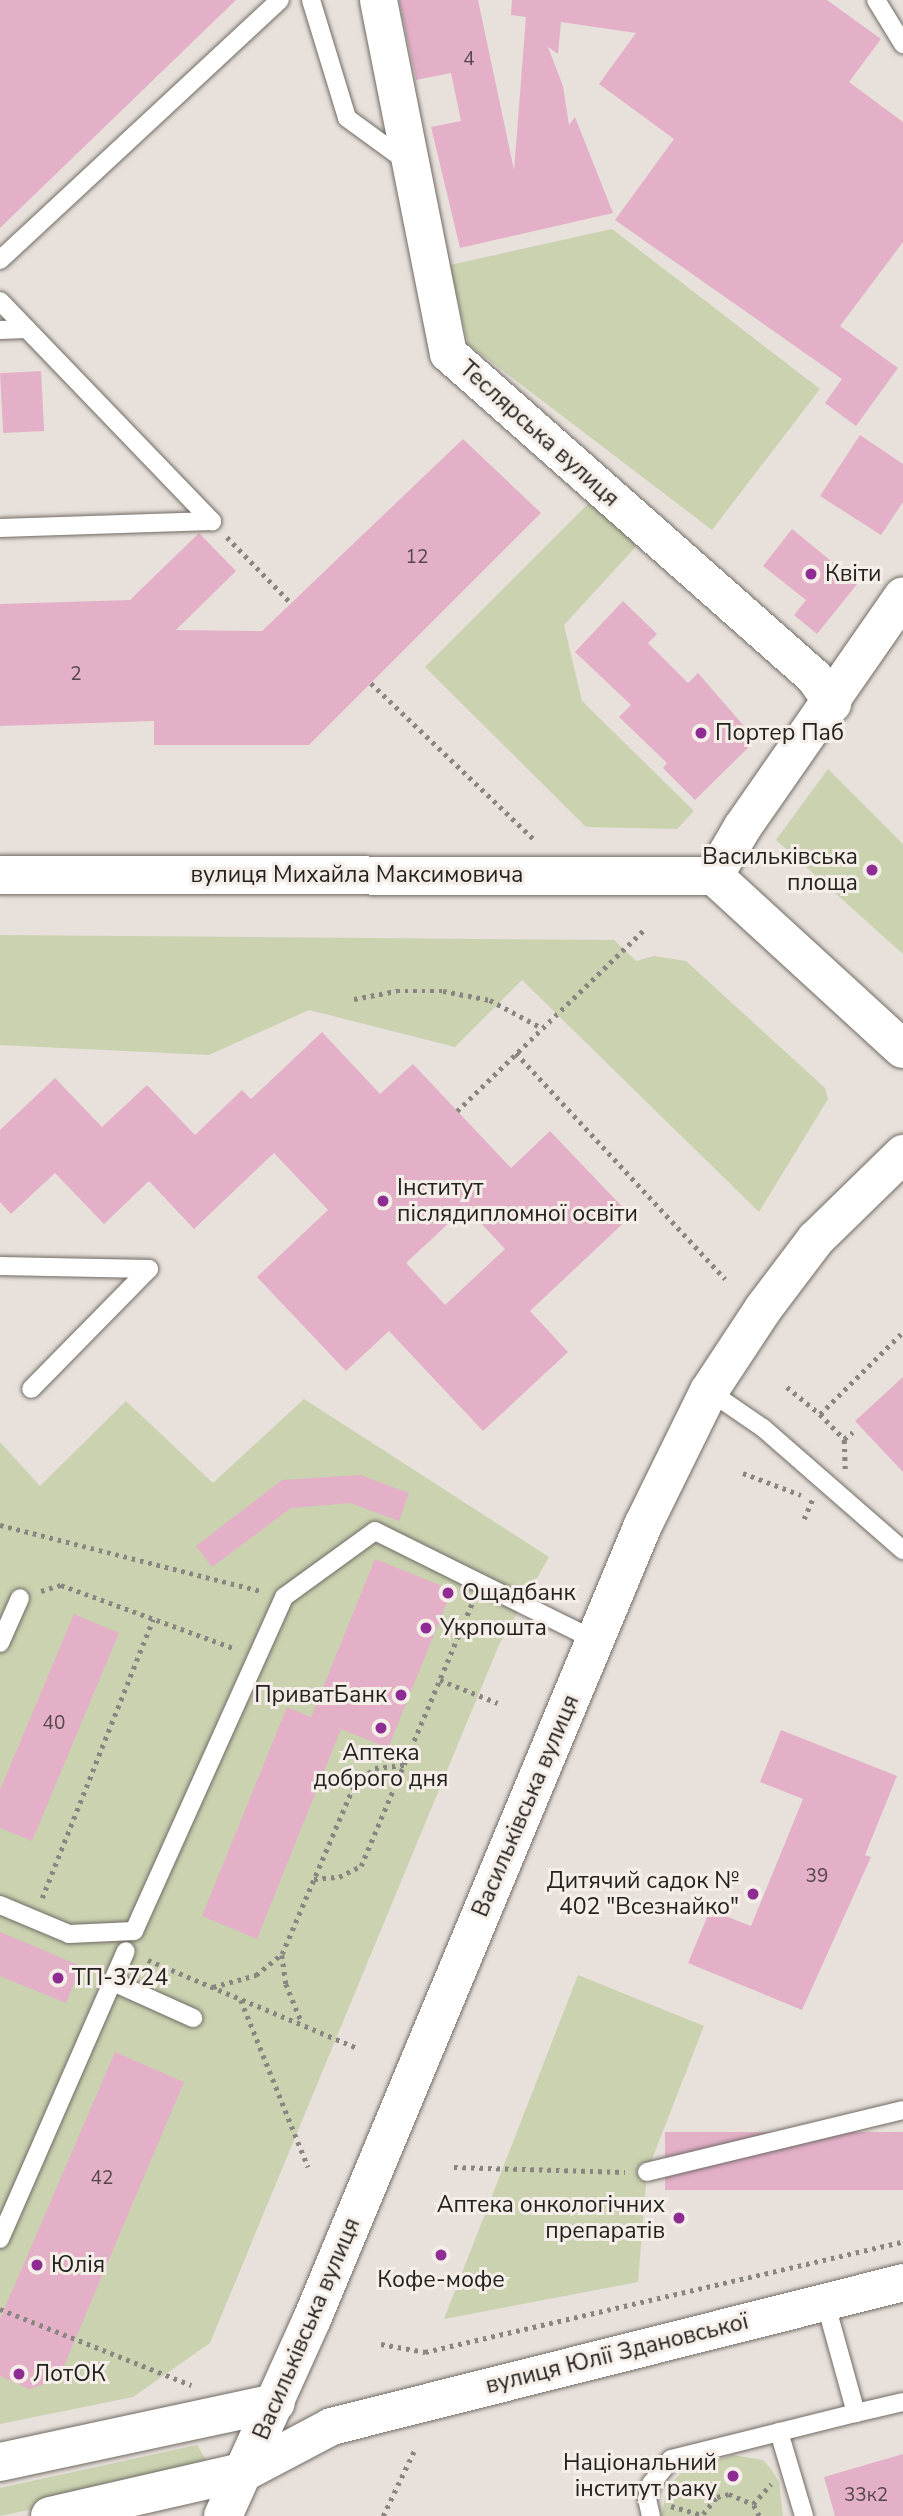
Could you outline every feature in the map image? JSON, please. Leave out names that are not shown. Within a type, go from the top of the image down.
[{"type":"main road","points":[[903,596],[832,703],[742,828],[715,876],[903,1049]]},
{"type":"main road","name":"вулиця Михайла Максимовича","points":[[0,875],[715,876]]},
{"type":"main road","name":"Васильківська вулиця","points":[[228,2514],[643,1525],[709,1391],[762,1309],[817,1239],[903,1154]]},
{"type":"main road","points":[[0,2462],[276,2403]]},
{"type":"main road","name":"вулиця Юлії Здановської","points":[[50,2516],[246,2470]]},
{"type":"street","name":"Теслярська вулиця","points":[[378,0],[415,168],[448,352],[814,677],[832,703]]},
{"type":"street","name":"вулиця Юлії Здановської","points":[[246,2470],[331,2426],[903,2282]]},
{"type":"street","points":[[276,2403],[331,2426]]},
{"type":"lane","points":[[0,260],[280,0]]},
{"type":"lane","points":[[311,0],[347,118],[415,168]]},
{"type":"lane","points":[[876,0],[903,44]]},
{"type":"lane","points":[[0,301],[212,521],[0,528]]},
{"type":"lane","points":[[0,330],[27,329]]},
{"type":"lane","points":[[0,1266],[149,1269],[31,1389]]},
{"type":"lane","points":[[709,1391],[763,1428],[903,1550]]},
{"type":"lane","points":[[0,1905],[69,1934],[134,1931],[284,1597],[375,1531],[595,1640]]},
{"type":"lane","points":[[0,1643],[20,1598]]},
{"type":"lane","points":[[0,2239],[126,1951]]},
{"type":"lane","points":[[113,1982],[193,2018]]},
{"type":"lane","points":[[647,2172],[903,2110]]},
{"type":"lane","points":[[825,2301],[856,2413]]},
{"type":"lane","points":[[652,2516],[647,2499],[651,2484],[671,2459],[903,2402]]},
{"type":"lane","points":[[779,2432],[804,2516]]},
{"type":"path","points":[[249,559],[291,603]]},
{"type":"path","points":[[371,683],[535,840]]},
{"type":"path","points":[[457,1111],[645,929]]},
{"type":"path","points":[[354,999],[396,990],[443,990],[490,1000],[542,1028]]},
{"type":"path","points":[[516,1053],[725,1279]]},
{"type":"path","points":[[820,1414],[903,1332]]},
{"type":"path","points":[[787,1387],[845,1438]]},
{"type":"path","points":[[743,1473],[812,1499]]},
{"type":"path","points":[[0,1525],[284,1597]]},
{"type":"path","points":[[314,1879],[339,1877],[361,1867],[480,1583]]},
{"type":"path","points":[[20,1598],[61,1585],[257,1657]]},
{"type":"path","points":[[33,1919],[153,1619]]},
{"type":"path","points":[[440,1679],[498,1703]]},
{"type":"path","points":[[213,1987],[256,1975],[282,1954],[355,1783],[375,1768],[404,1765]]},
{"type":"path","points":[[126,1951],[357,2048]]},
{"type":"path","points":[[282,1954],[286,1984],[302,2025]]},
{"type":"path","points":[[241,1999],[308,2167]]},
{"type":"path","points":[[454,2167],[647,2172]]},
{"type":"path","points":[[381,2344],[425,2352],[903,2242]]},
{"type":"path","points":[[0,2309],[202,2389]]},
{"type":"path","points":[[383,2516],[415,2449]]},
{"type":"path","points":[[703,2514],[717,2497],[729,2494],[753,2504]]},
{"type":"green space","points":[[612,229],[820,389],[712,530],[468,344],[450,265]]},
{"type":"green space","points":[[596,496],[643,539],[564,625],[582,701],[694,811],[677,829],[586,827],[425,667]]},
{"type":"green space","points":[[828,769],[903,844],[903,954],[776,840]]},
{"type":"green space","points":[[0,935],[614,940],[636,961],[654,956],[686,961],[825,1088],[828,1099],[759,1212],[522,980],[455,1047],[309,1010],[209,1055],[0,1045]]},
{"type":"green space","points":[[304,1399],[549,1557],[499,1645],[210,2343],[133,2397],[0,2424],[0,1442],[40,1486],[126,1401],[213,1483]]},
{"type":"green space","points":[[578,1975],[704,2026],[647,2172],[638,2282],[444,2319]]},
{"type":"green space","points":[[197,2445],[206,2460],[204,2469],[196,2475],[0,2516],[0,2488]]},
{"type":"green space","points":[[732,2455],[763,2460],[772,2470],[779,2482],[783,2516],[661,2516],[668,2487],[681,2473]]},
{"type":"building","points":[[0,0],[236,0],[0,228]]},
{"type":"building","points":[[399,0],[478,0],[514,170],[526,17],[511,15],[512,0],[827,0],[881,39],[849,82],[903,122],[903,242],[840,326],[898,368],[856,426],[825,403],[842,379],[615,220],[674,139],[599,84],[636,33],[561,22],[558,54],[548,47],[563,86],[569,125],[575,117],[613,213],[460,248],[431,127],[461,121],[451,73],[416,80]]},
{"type":"building","points":[[41,371],[44,431],[3,433],[0,373]]},
{"type":"building","points":[[860,435],[903,464],[903,502],[881,535],[820,496]]},
{"type":"building","points":[[463,439],[541,513],[309,745],[154,745],[154,721],[0,726],[0,604],[130,600],[199,533],[236,571],[176,630],[262,631]]},
{"type":"building","name":"Квіти","points":[[792,529],[858,583],[817,634],[794,615],[806,600],[763,566]]},
{"type":"building","name":"Портер Паб","points":[[623,601],[657,634],[648,643],[688,683],[698,673],[756,740],[695,800],[663,768],[667,763],[619,717],[631,705],[575,652]]},
{"type":"building","points":[[322,1032],[380,1094],[413,1064],[511,1168],[550,1131],[631,1216],[530,1311],[568,1352],[483,1431],[389,1331],[346,1371],[257,1277],[328,1210],[274,1153],[194,1229],[149,1181],[104,1224],[55,1173],[11,1214],[0,1202],[0,1130],[55,1078],[102,1127],[147,1085],[195,1135],[242,1090],[251,1099]],"holes":[[[466,1207],[505,1249],[445,1305],[406,1263]]]},
{"type":"building","points":[[903,1377],[903,1472],[855,1421]]},
{"type":"building","points":[[360,1475],[409,1493],[399,1521],[350,1503],[291,1508],[212,1567],[196,1546],[282,1480]]},
{"type":"building","points":[[375,1559],[452,1590],[388,1748],[341,1729],[257,1939],[202,1916],[287,1707],[311,1717]]},
{"type":"building","points":[[74,1614],[119,1633],[32,1841],[0,1828],[0,1790]]},
{"type":"building","points":[[781,1730],[897,1776],[865,1855],[871,1857],[802,2010],[688,1963],[710,1910],[751,1926],[803,1799],[760,1782]]},
{"type":"building","points":[[0,1932],[81,1966],[66,2003],[0,1976]]},
{"type":"building","points":[[115,2052],[184,2082],[58,2380],[29,2389],[0,2376],[0,2319]]},
{"type":"building","points":[[665,2132],[903,2132],[903,2190],[665,2190]]},
{"type":"building","points":[[903,2454],[903,2516],[835,2516],[824,2477]]},
{"type":"place","name":"Квіти","points":[[811,574]]},
{"type":"place","name":"Портер Паб","points":[[701,733]]},
{"type":"place","name":"Васильківська площа","points":[[872,870]]},
{"type":"place","name":"Інститут післядипломної освіти","points":[[383,1201]]},
{"type":"place","name":"Ощадбанк","points":[[448,1593]]},
{"type":"place","name":"Укрпошта","points":[[426,1628]]},
{"type":"place","name":"ПриватБанк","points":[[401,1695]]},
{"type":"place","name":"Аптека доброго дня","points":[[381,1728]]},
{"type":"place","name":"Дитячий садок № 402 \"Всезнайко\"","points":[[753,1894]]},
{"type":"place","name":"ТП-3724","points":[[58,1978]]},
{"type":"place","name":"Аптека онкологічних препаратів","points":[[679,2218]]},
{"type":"place","name":"Кофе-мофе","points":[[441,2255]]},
{"type":"place","name":"Юлія","points":[[37,2265]]},
{"type":"place","name":"ЛотОК","points":[[19,2374]]},
{"type":"place","name":"Національний інститут раку","points":[[733,2476]]}]
